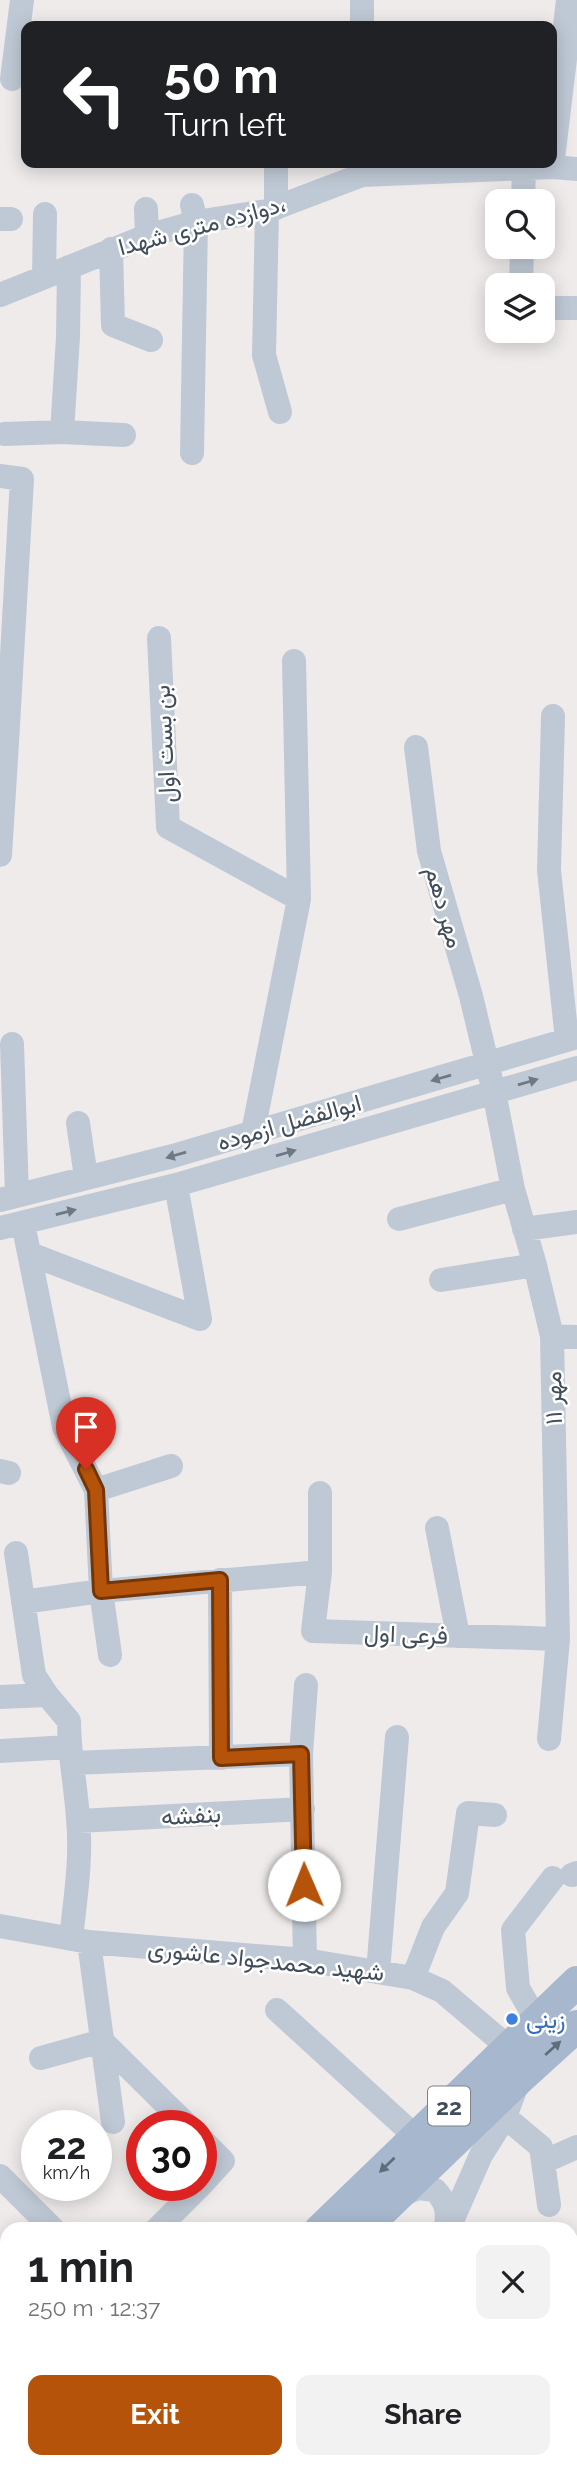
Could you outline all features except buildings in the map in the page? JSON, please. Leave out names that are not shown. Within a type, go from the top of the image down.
[{"type":"main road","name":"22","points":[[328,2222],[577,1982]]},
{"type":"main road","name":"22","points":[[370,2222],[577,2026]]},
{"type":"street","points":[[13,79],[22,0]]},
{"type":"street","points":[[362,0],[362,21]]},
{"type":"street","points":[[557,116],[568,0]]},
{"type":"street","name":"دوازده متری شهدا،","points":[[557,167],[577,169]]},
{"type":"street","points":[[275,168],[264,355],[280,412]]},
{"type":"street","name":"دوازده متری شهدا،","points":[[0,295],[147,236],[194,214],[271,209],[387,168],[543,168]]},
{"type":"street","points":[[523,189],[524,170]]},
{"type":"street","points":[[146,209],[147,236]]},
{"type":"street","points":[[44,276],[45,214]]},
{"type":"street","points":[[192,453],[194,214]]},
{"type":"street","points":[[111,249],[113,325],[151,340]]},
{"type":"street","points":[[62,432],[69,267]]},
{"type":"street","points":[[555,307],[577,308]]},
{"type":"street","points":[[4,434],[62,432],[124,435]]},
{"type":"street","points":[[0,855],[11,477]]},
{"type":"street","name":"بن بست اول","points":[[159,638],[169,827],[299,899]]},
{"type":"street","points":[[253,1132],[299,899],[294,661]]},
{"type":"street","points":[[553,716],[549,870],[572,1039]]},
{"type":"street","name":"مهر دهم","points":[[416,747],[429,851],[471,996],[486,1065]]},
{"type":"street","name":"ابوالفضل ازموده","points":[[8,1198],[173,1156],[572,1039]]},
{"type":"street","points":[[8,1198],[12,1044]]},
{"type":"street","name":"مهر ۱۱","points":[[486,1065],[513,1189],[552,1336],[558,1639],[549,1739]]},
{"type":"street","name":"ابوالفضل ازموده","points":[[12,1226],[176,1185],[577,1068]]},
{"type":"street","points":[[78,1123],[86,1177]]},
{"type":"street","points":[[30,1254],[200,1319],[176,1185]]},
{"type":"street","points":[[399,1219],[513,1189]]},
{"type":"street","points":[[524,1229],[577,1222]]},
{"type":"street","points":[[12,1226],[30,1254],[64,1427],[96,1490],[101,1591],[110,1655]]},
{"type":"street","points":[[441,1280],[535,1265]]},
{"type":"street","points":[[552,1336],[577,1337]]},
{"type":"street","points":[[96,1490],[171,1466]]},
{"type":"street","name":"فرعی اول","points":[[320,1493],[320,1572],[313,1631],[558,1639]]},
{"type":"street","points":[[438,1528],[458,1636]]},
{"type":"street","points":[[16,1553],[34,1675],[69,1721],[70,1755],[79,1821],[80,1940],[102,2041],[113,2122]]},
{"type":"street","points":[[23,1602],[101,1591],[320,1572]]},
{"type":"street","points":[[220,1580],[221,1758]]},
{"type":"street","points":[[305,1960],[301,1754],[306,1685]]},
{"type":"street","points":[[0,1697],[47,1695]]},
{"type":"street","points":[[377,1972],[397,1737]]},
{"type":"street","points":[[0,1751],[221,1758],[301,1754]]},
{"type":"street","name":"بنفشه","points":[[79,1821],[303,1809]]},
{"type":"street","points":[[414,1978],[433,1927],[457,1893],[468,1813],[495,1815]]},
{"type":"street","points":[[537,2021],[518,1988],[513,1930],[567,1875]]},
{"type":"street","name":"شهید محمدجواد عاشوری","points":[[0,1926],[80,1940],[305,1960],[414,1978],[442,1991],[509,2048]]},
{"type":"street","points":[[277,2010],[416,2137]]},
{"type":"street","points":[[40,2058],[102,2041]]},
{"type":"street","points":[[102,2041],[172,2110]]},
{"type":"street","points":[[450,2222],[481,2155],[505,2117],[520,2078]]},
{"type":"street","points":[[505,2117],[541,2147],[549,2205]]},
{"type":"street","points":[[543,2162],[577,2147]]},
{"type":"street","points":[[0,2176],[10,2202],[41,2222]]},
{"type":"street","points":[[394,2199],[418,2188],[435,2190],[444,2199],[448,2210],[447,2222]]},
{"type":"street","points":[[164,2222],[185,2201]]},
{"type":"place","name":"زینی","points":[[512,2019]]},
{"type":"route","points":[[86,1469],[96,1490],[101,1591],[220,1580],[221,1758],[301,1754],[304,1885]]}]
